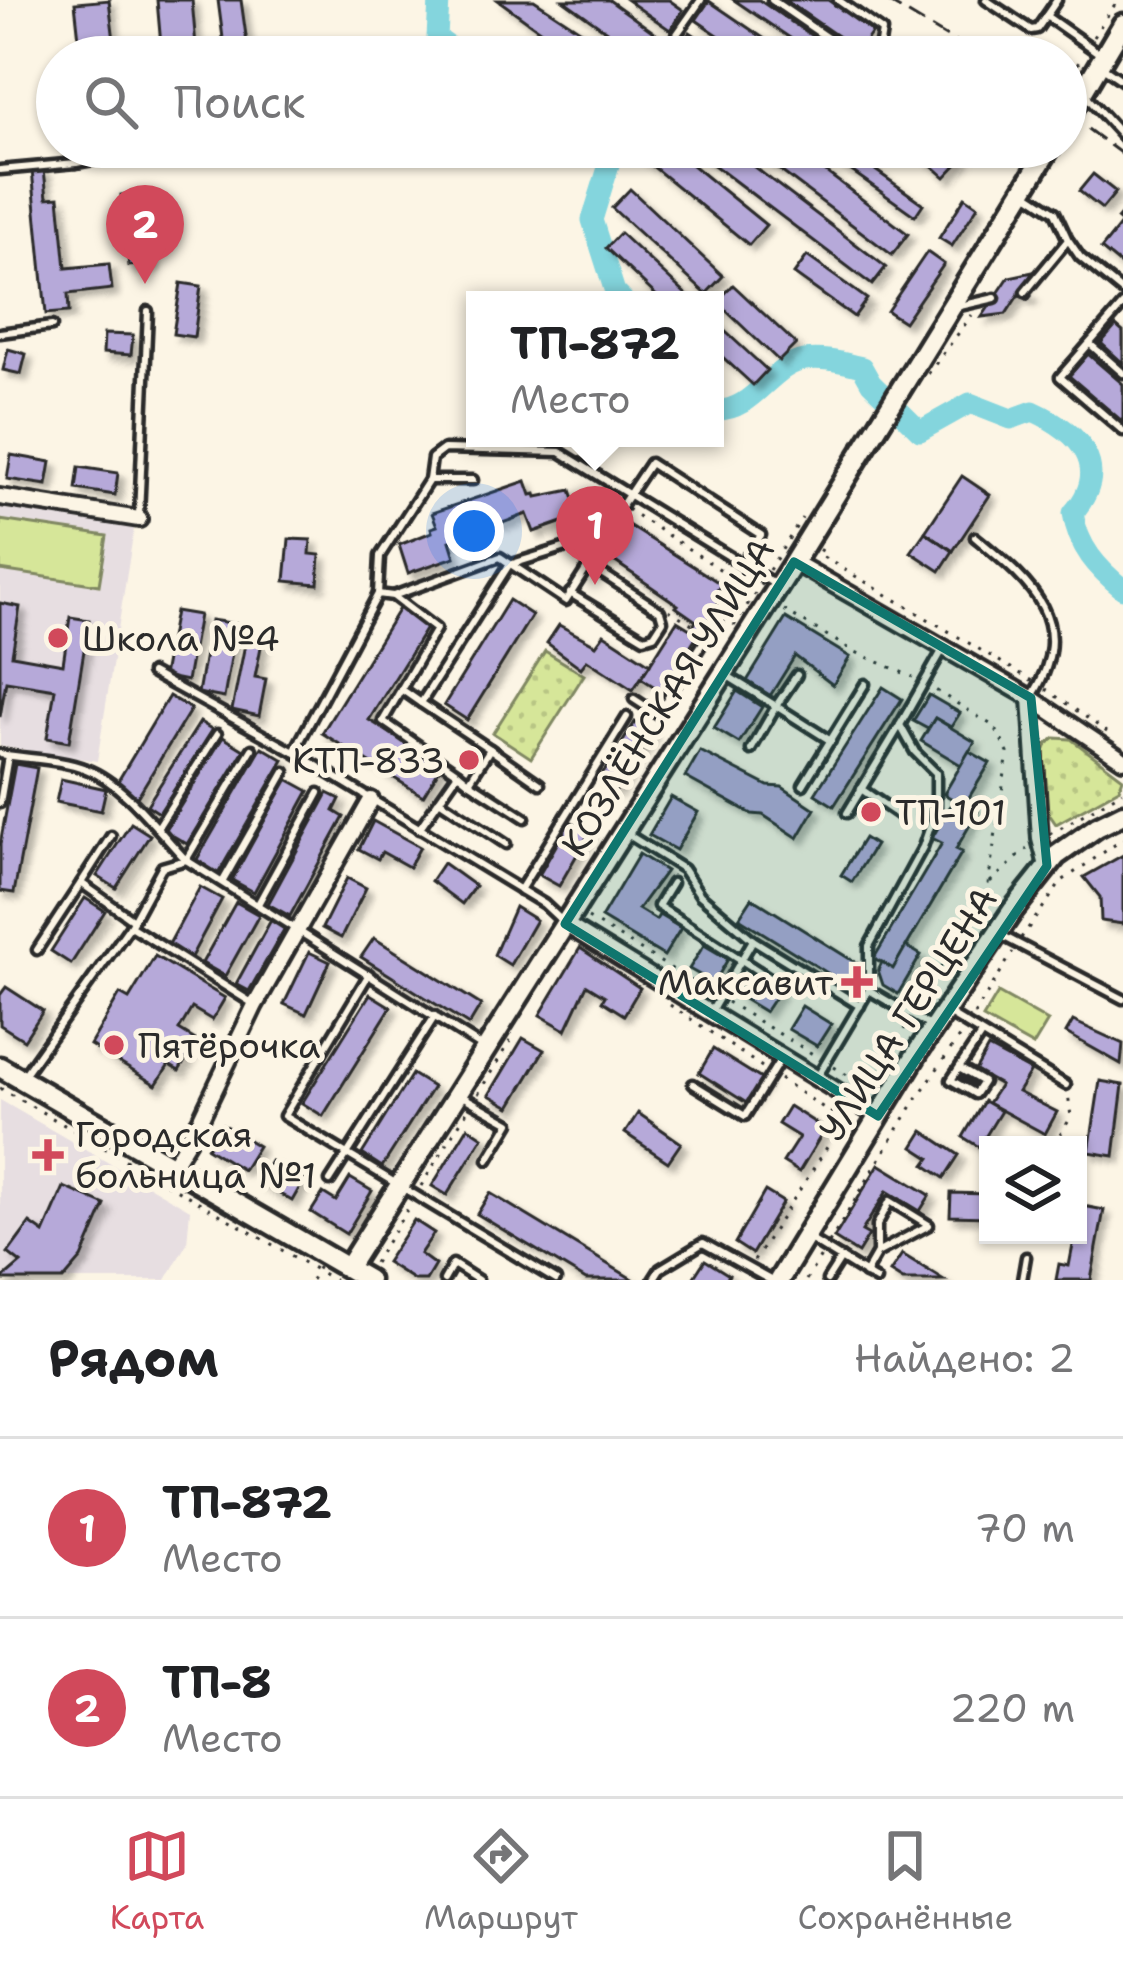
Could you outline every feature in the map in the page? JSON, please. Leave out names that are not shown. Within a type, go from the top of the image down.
[{"type":"street","points":[[1087,84],[1123,24]]},
{"type":"street","name":"КОЗЛЁНСКАЯ УЛИЦА","points":[[340,1276],[774,594],[879,420],[916,372],[1024,191],[1033,168]]},
{"type":"street","points":[[0,497],[139,519]]},
{"type":"street","points":[[794,562],[944,648],[1035,691],[1123,760]]},
{"type":"street","points":[[1035,691],[1040,839],[1047,866]]},
{"type":"street","points":[[171,1168],[200,1120],[255,1005],[371,800]]},
{"type":"street","name":"УЛИЦА ГЕРЦЕНА","points":[[775,1280],[997,932],[1047,866],[1078,839],[1123,814]]},
{"type":"street","points":[[565,923],[878,1116]]},
{"type":"street","points":[[0,1067],[340,1276],[368,1280]]},
{"type":"lane","points":[[675,36],[700,0]]},
{"type":"lane","points":[[772,0],[824,36]]},
{"type":"lane","points":[[838,0],[882,31],[881,36]]},
{"type":"lane","points":[[986,0],[1034,31],[1057,0]]},
{"type":"lane","points":[[1046,16],[1071,36]]},
{"type":"lane","points":[[1087,49],[1123,81]]},
{"type":"lane","points":[[1087,97],[1123,137]]},
{"type":"lane","points":[[0,170],[36,167]]},
{"type":"lane","points":[[1024,191],[1055,212],[1080,257],[1123,292]]},
{"type":"lane","points":[[1025,292],[1068,240]]},
{"type":"lane","points":[[950,308],[995,298]]},
{"type":"lane","points":[[1123,305],[1060,377],[1123,431]]},
{"type":"lane","points":[[139,519],[148,311]]},
{"type":"lane","points":[[1115,315],[1123,322]]},
{"type":"lane","points":[[0,333],[52,326]]},
{"type":"lane","points":[[1089,344],[1123,374]]},
{"type":"lane","points":[[294,752],[378,594],[380,556],[429,480],[432,458],[444,449],[560,452],[746,567],[774,594]]},
{"type":"lane","points":[[378,594],[393,596],[500,557],[566,601],[589,565],[588,556],[650,463],[761,535],[742,583],[658,715],[634,699]]},
{"type":"lane","points":[[429,480],[472,481]]},
{"type":"lane","points":[[975,538],[1029,581],[1047,616],[1052,645],[1035,691]]},
{"type":"lane","points":[[421,703],[509,565],[573,545]]},
{"type":"lane","points":[[570,593],[646,638],[654,635],[663,621],[660,611],[589,565]]},
{"type":"lane","points":[[393,596],[436,628],[384,718],[385,724],[525,818]]},
{"type":"lane","points":[[847,813],[944,648]]},
{"type":"lane","points":[[723,673],[831,740]]},
{"type":"lane","points":[[151,674],[294,752],[544,904],[565,923]]},
{"type":"lane","points":[[751,749],[797,675]]},
{"type":"lane","points":[[803,784],[866,684]]},
{"type":"lane","points":[[401,689],[540,784]]},
{"type":"lane","points":[[520,890],[627,717]]},
{"type":"lane","points":[[816,1078],[869,990],[869,946],[923,847],[936,809],[936,773],[900,725]]},
{"type":"lane","points":[[158,827],[217,734]]},
{"type":"lane","points":[[21,1079],[131,923],[162,867],[186,860],[252,749]]},
{"type":"lane","points":[[469,782],[490,749]]},
{"type":"lane","points":[[0,802],[4,755],[88,769],[153,819],[186,860],[485,1049]]},
{"type":"lane","points":[[223,881],[285,772]]},
{"type":"lane","points":[[419,829],[458,773]]},
{"type":"lane","points":[[861,789],[899,815]]},
{"type":"lane","points":[[258,904],[319,793]]},
{"type":"lane","points":[[439,800],[506,844]]},
{"type":"lane","points":[[623,831],[682,869],[700,895],[753,940],[860,1006]]},
{"type":"lane","points":[[37,950],[111,836]]},
{"type":"lane","points":[[672,883],[658,906],[785,988]]},
{"type":"lane","points":[[81,884],[255,1005]]},
{"type":"lane","points":[[997,932],[1123,999]]},
{"type":"lane","points":[[710,1013],[753,940]]},
{"type":"lane","points":[[369,974],[284,1116],[551,1279]]},
{"type":"lane","points":[[869,990],[912,1016],[967,1025],[1066,1085]]},
{"type":"lane","points":[[330,1181],[435,1016]]},
{"type":"lane","points":[[959,1068],[983,1082],[975,1094],[951,1080],[959,1068],[981,1035]]},
{"type":"lane","points":[[693,1084],[745,1116],[782,1057]]},
{"type":"lane","points":[[457,1093],[510,1123],[488,1160]]},
{"type":"lane","points":[[865,1274],[877,1253],[877,1225],[890,1202],[929,1225],[877,1253]]},
{"type":"lane","points":[[806,1236],[876,1280]]},
{"type":"lane","points":[[653,1280],[660,1269],[703,1243],[775,1280]]},
{"type":"lane","points":[[827,1280],[841,1258]]},
{"type":"lane","points":[[1022,1280],[1026,1258]]},
{"type":"lane","points":[[444,1280],[453,1264],[478,1280]]},
{"type":"path","points":[[916,372],[933,372],[981,301]]},
{"type":"path","points":[[622,506],[742,583],[774,594],[853,651],[924,683],[995,727],[1007,753],[988,884],[877,1078],[843,1121],[751,1269]]},
{"type":"path","points":[[826,536],[818,554],[1106,732]]},
{"type":"path","points":[[660,611],[663,605],[694,625]]},
{"type":"path","points":[[806,1280],[915,1101],[1062,881],[1123,839]]},
{"type":"path","points":[[672,1006],[843,1121]]},
{"type":"path","points":[[1060,1136],[1072,1117],[1066,1085]]},
{"type":"path","points":[[0,1088],[340,1276]]},
{"type":"highlighted area","points":[[794,562],[1031,698],[1047,866],[878,1116],[565,924]]},
{"type":"shaded area","name":"Школа №4","points":[[0,508],[134,529],[97,761],[0,746]]},
{"type":"shaded area","name":"Городская больница №1","points":[[0,1100],[190,1210],[187,1243],[166,1280],[0,1280]]},
{"type":"green space","points":[[0,520],[107,536],[99,585],[0,570]]},
{"type":"green space","points":[[545,651],[584,675],[531,758],[493,733]]},
{"type":"green space","points":[[1055,738],[1071,739],[1123,778],[1119,789],[1056,824],[1047,811],[1044,752]]},
{"type":"green space","points":[[998,993],[1048,1021],[1033,1046],[983,1018]]},
{"type":"building","points":[[109,0],[113,36],[79,36],[75,3]]},
{"type":"building","points":[[157,0],[192,0],[195,36],[160,36]]},
{"type":"building","points":[[218,0],[241,0],[246,36],[223,36]]},
{"type":"building","points":[[498,0],[534,0],[589,36],[548,36]]},
{"type":"building","points":[[563,0],[609,0],[659,36],[614,36]]},
{"type":"building","points":[[627,0],[669,0],[683,10],[670,30]]},
{"type":"building","points":[[734,0],[759,0],[812,36],[787,36]]},
{"type":"building","points":[[785,0],[828,0],[873,31],[870,36],[837,36]]},
{"type":"building","points":[[709,1],[760,36],[719,36],[696,20]]},
{"type":"building","points":[[655,168],[696,168],[766,225],[749,245]]},
{"type":"building","points":[[718,168],[756,168],[886,267],[872,285]]},
{"type":"building","points":[[777,168],[821,168],[908,234],[892,255]]},
{"type":"building","points":[[847,168],[872,168],[923,204],[915,216]]},
{"type":"building","points":[[44,169],[47,198],[59,197],[66,268],[109,264],[112,289],[68,294],[69,312],[46,314],[32,170]]},
{"type":"building","points":[[1093,174],[1116,192],[1102,209],[1079,191]]},
{"type":"building","points":[[630,189],[723,276],[709,291],[703,291],[612,208]]},
{"type":"building","points":[[145,192],[153,264],[129,266],[121,195]]},
{"type":"building","points":[[965,197],[978,206],[952,246],[939,238]]},
{"type":"building","points":[[1123,212],[1123,267],[1101,249],[1122,223],[1117,219]]},
{"type":"building","points":[[620,233],[682,291],[651,291],[606,248]]},
{"type":"building","points":[[927,252],[944,264],[904,322],[887,311]]},
{"type":"building","points":[[807,256],[867,299],[854,317],[794,274]]},
{"type":"building","points":[[1033,272],[1022,290],[1031,296],[1028,300],[1019,294],[1006,314],[982,317],[1009,277]]},
{"type":"building","points":[[181,283],[201,286],[194,337],[173,334]]},
{"type":"building","points":[[733,285],[796,344],[779,361],[724,309],[724,295]]},
{"type":"building","points":[[1116,326],[1123,332],[1123,363],[1101,343]]},
{"type":"building","points":[[724,330],[767,370],[753,385],[724,358]]},
{"type":"building","points":[[104,334],[133,335],[131,355],[103,353]]},
{"type":"building","points":[[8,349],[26,354],[21,374],[3,370]]},
{"type":"building","points":[[1088,354],[1123,384],[1123,422],[1069,376]]},
{"type":"building","points":[[11,455],[51,462],[47,485],[7,479]]},
{"type":"building","points":[[79,467],[118,473],[115,495],[76,489]]},
{"type":"building","points":[[962,476],[990,495],[953,551],[925,532]]},
{"type":"building","points":[[526,481],[531,495],[537,497],[571,490],[580,516],[534,532],[527,514],[500,524],[499,520],[450,541],[455,557],[408,573],[399,545],[432,532],[437,526],[432,513]]},
{"type":"building","points":[[625,523],[721,584],[713,597],[719,601],[698,634],[691,630],[696,621],[678,605],[598,550],[609,533],[616,537]]},
{"type":"building","points":[[925,532],[953,551],[940,571],[911,552]]},
{"type":"building","points":[[289,539],[311,540],[310,554],[320,555],[318,584],[285,581]]},
{"type":"building","points":[[509,600],[532,615],[467,720],[444,705]]},
{"type":"building","points":[[0,603],[20,607],[12,655],[63,664],[70,617],[89,620],[69,742],[47,738],[55,689],[6,681],[0,717]]},
{"type":"building","points":[[400,607],[428,625],[369,720],[442,765],[423,796],[322,733]]},
{"type":"building","points":[[175,611],[199,615],[187,681],[163,676]]},
{"type":"building","points":[[786,618],[850,657],[833,685],[795,656],[770,696],[747,681]]},
{"type":"building","points":[[211,620],[237,624],[224,698],[198,693]]},
{"type":"building","points":[[677,621],[698,634],[661,691],[641,678]]},
{"type":"building","points":[[559,625],[596,645],[604,634],[650,664],[633,690],[587,660],[581,668],[547,643]]},
{"type":"building","points":[[246,639],[262,642],[255,677],[266,679],[259,716],[232,710]]},
{"type":"building","points":[[883,687],[902,699],[834,806],[815,794]]},
{"type":"building","points":[[737,691],[762,707],[739,743],[714,728]]},
{"type":"building","points":[[929,695],[960,713],[951,727],[935,718],[928,729],[913,721]]},
{"type":"building","points":[[169,696],[191,709],[136,799],[115,786]]},
{"type":"building","points":[[935,718],[975,742],[961,765],[921,741]]},
{"type":"building","points":[[200,722],[213,730],[159,813],[147,805]]},
{"type":"building","points":[[635,722],[652,733],[616,791],[599,780]]},
{"type":"building","points":[[223,737],[244,750],[187,844],[165,831]]},
{"type":"building","points":[[262,747],[284,760],[218,874],[196,861]]},
{"type":"building","points":[[700,751],[768,786],[782,787],[815,809],[798,838],[763,815],[752,814],[685,777]]},
{"type":"building","points":[[969,751],[990,763],[965,804],[978,811],[956,849],[962,852],[893,969],[874,958],[942,843],[932,838],[954,800],[944,794]]},
{"type":"building","points":[[15,764],[37,768],[14,893],[0,891],[0,844]]},
{"type":"building","points":[[61,779],[106,789],[101,811],[56,802]]},
{"type":"building","points":[[287,779],[309,791],[254,892],[232,880]]},
{"type":"building","points":[[328,793],[340,799],[334,811],[344,817],[290,916],[268,904]]},
{"type":"building","points":[[671,797],[698,812],[676,850],[649,835]]},
{"type":"building","points":[[373,821],[420,847],[409,867],[382,852],[378,859],[359,849]]},
{"type":"building","points":[[570,821],[590,832],[559,886],[539,875]]},
{"type":"building","points":[[131,823],[150,835],[116,888],[97,876]]},
{"type":"building","points":[[864,838],[875,845],[852,882],[841,875]]},
{"type":"building","points":[[639,854],[666,871],[638,909],[681,928],[664,956],[601,918]]},
{"type":"building","points":[[1123,855],[1123,924],[1101,921],[1100,897],[1084,877]]},
{"type":"building","points":[[443,863],[475,886],[462,904],[431,881]]},
{"type":"building","points":[[347,878],[366,888],[341,938],[322,928]]},
{"type":"building","points":[[200,887],[222,899],[190,959],[168,946]]},
{"type":"building","points":[[85,898],[105,911],[71,964],[51,951]]},
{"type":"building","points":[[752,898],[866,969],[853,989],[739,918]]},
{"type":"building","points":[[236,902],[259,915],[225,976],[202,963]]},
{"type":"building","points":[[515,907],[536,920],[510,965],[494,955]]},
{"type":"building","points":[[271,920],[285,928],[249,991],[236,984]]},
{"type":"building","points":[[374,938],[481,1005],[469,1025],[361,957]]},
{"type":"building","points":[[704,945],[728,959],[714,983],[689,969]]},
{"type":"building","points":[[906,946],[921,955],[898,994],[883,985],[878,970],[882,962],[893,969]]},
{"type":"building","points":[[580,948],[640,988],[624,1015],[587,985],[566,1030],[540,1015]]},
{"type":"building","points":[[309,952],[330,962],[306,1014],[284,1004]]},
{"type":"building","points":[[155,956],[225,998],[212,1020],[192,1008],[179,1030],[197,1041],[179,1071],[169,1065],[156,1085],[90,1045],[120,994],[129,999]]},
{"type":"building","points":[[751,973],[779,991],[765,1012],[737,995]]},
{"type":"building","points":[[6,987],[43,1011],[24,1040],[0,1025],[0,995]]},
{"type":"building","points":[[370,994],[391,1007],[323,1116],[302,1103]]},
{"type":"building","points":[[802,1006],[831,1024],[817,1046],[788,1029]]},
{"type":"building","points":[[1073,1021],[1123,1044],[1121,1064],[1066,1033]]},
{"type":"building","points":[[523,1038],[544,1050],[510,1107],[489,1095]]},
{"type":"building","points":[[988,1048],[1031,1071],[1018,1092],[1057,1112],[1045,1134],[988,1103],[1000,1085],[975,1071]]},
{"type":"building","points":[[713,1049],[763,1080],[748,1104],[699,1073]]},
{"type":"building","points":[[412,1074],[433,1087],[382,1167],[362,1154]]},
{"type":"building","points":[[1100,1081],[1123,1085],[1114,1156],[1089,1152]]},
{"type":"building","points":[[984,1101],[1001,1111],[986,1136],[979,1136],[979,1147],[963,1137]]},
{"type":"building","points":[[789,1106],[825,1129],[799,1172],[783,1162],[799,1137],[778,1124]]},
{"type":"building","points":[[638,1113],[681,1143],[668,1162],[625,1133]]},
{"type":"building","points":[[222,1124],[258,1146],[243,1170],[207,1148]]},
{"type":"building","points":[[468,1127],[483,1137],[447,1195],[432,1186]]},
{"type":"building","points":[[923,1131],[959,1155],[944,1178],[925,1165],[930,1158],[913,1147]]},
{"type":"building","points":[[271,1161],[304,1180],[292,1201],[259,1182]]},
{"type":"building","points":[[879,1164],[930,1195],[920,1211],[887,1191],[862,1231],[869,1235],[858,1253],[834,1238]]},
{"type":"building","points":[[350,1178],[372,1191],[346,1234],[311,1212],[323,1193],[336,1201]]},
{"type":"building","points":[[64,1187],[105,1205],[82,1258],[63,1280],[1,1280],[21,1263],[8,1253],[30,1223],[44,1233]]},
{"type":"building","points":[[765,1191],[783,1202],[752,1254],[735,1243]]},
{"type":"building","points":[[490,1193],[634,1280],[586,1280],[477,1214]]},
{"type":"building","points":[[951,1193],[979,1194],[979,1217],[950,1216]]},
{"type":"building","points":[[1087,1207],[1104,1210],[1091,1280],[1056,1280],[1059,1264],[1069,1266],[1073,1244],[1087,1244]]},
{"type":"building","points":[[414,1220],[434,1233],[420,1254],[435,1265],[426,1280],[414,1280],[386,1262]]},
{"type":"building","points":[[902,1254],[944,1280],[903,1280],[890,1272]]},
{"type":"building","points":[[705,1260],[729,1275],[726,1280],[692,1280]]},
{"type":"waterway","points":[[437,36],[439,0]]},
{"type":"waterway","points":[[608,168],[592,220],[615,291]]},
{"type":"waterway","points":[[724,409],[741,404],[793,364],[819,359],[862,367],[871,383],[920,431],[970,403],[1011,419],[1033,411],[1064,429],[1085,453],[1090,481],[1073,513],[1079,536],[1090,556],[1123,589]]},
{"type":"railway","points":[[885,0],[946,36]]},
{"type":"railway","points":[[1087,128],[1123,155]]},
{"type":"place","name":"ТП-8","points":[[145,284]]},
{"type":"place","name":"ТП-872","points":[[595,585]]},
{"type":"place","name":"Школа №4","points":[[58,638]]},
{"type":"place","name":"КТП-833","points":[[469,760]]},
{"type":"place","name":"ТП-101","points":[[871,812]]},
{"type":"place","name":"Максавит","points":[[857,982]]},
{"type":"place","name":"Пятёрочка","points":[[114,1045]]},
{"type":"place","name":"Городская больница №1","points":[[48,1155]]}]
